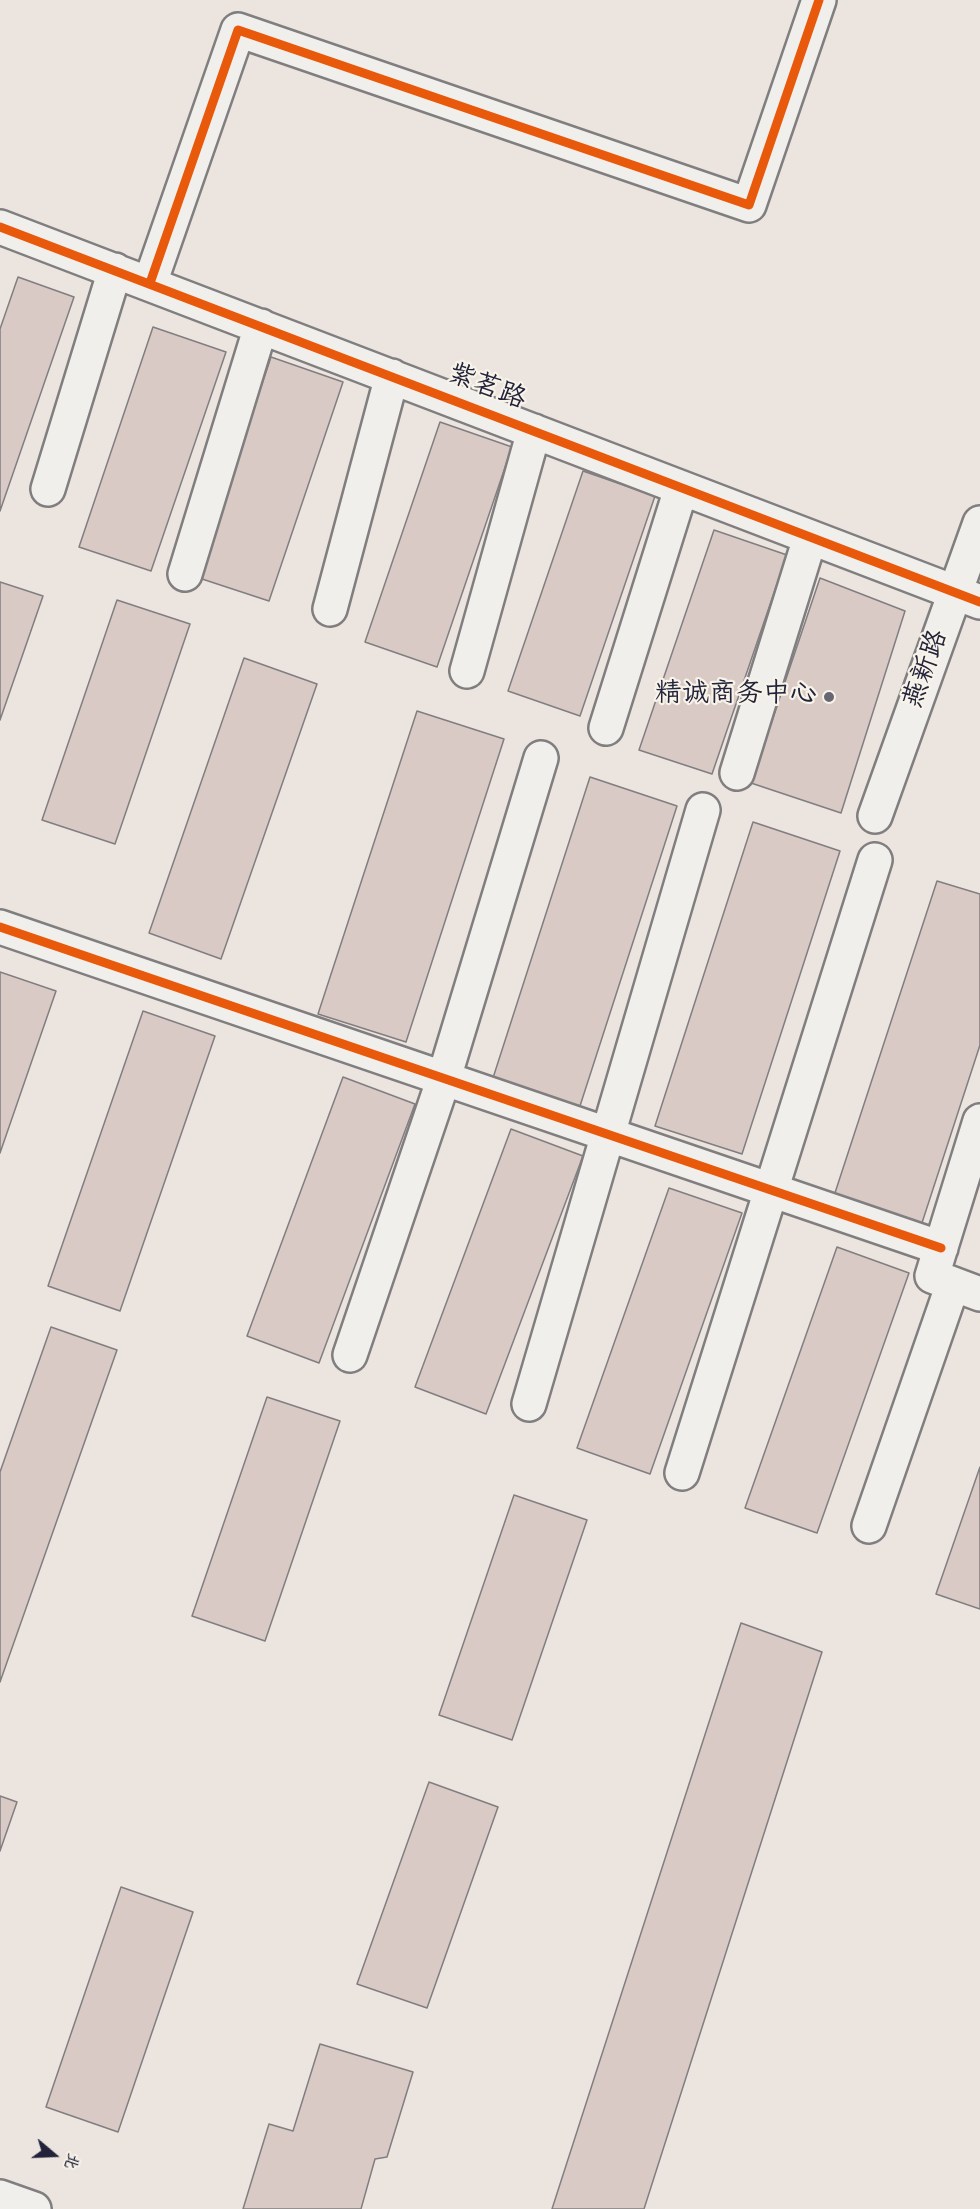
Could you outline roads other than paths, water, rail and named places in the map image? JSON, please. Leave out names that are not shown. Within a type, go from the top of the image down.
[{"type":"street","points":[[150,283],[238,30],[749,205],[819,0]]},
{"type":"street","name":"紫茗路","points":[[0,228],[150,283],[967,598]]},
{"type":"street","points":[[48,489],[115,270]]},
{"type":"street","points":[[185,574],[261,326]]},
{"type":"street","points":[[330,609],[392,376]]},
{"type":"street","points":[[467,671],[534,431]]},
{"type":"street","points":[[606,728],[681,489]]},
{"type":"street","name":"燕新路","points":[[875,816],[967,598],[980,523]]},
{"type":"street","points":[[737,773],[810,538]]},
{"type":"street","points":[[350,1355],[444,1078],[540,758]]},
{"type":"street","points":[[529,1404],[703,810]]},
{"type":"street","points":[[682,1473],[875,860]]},
{"type":"street","points":[[0,927],[941,1248]]},
{"type":"street","points":[[869,1526],[967,1289],[932,1276],[980,1121]]},
{"type":"street","points":[[0,2198],[34,2209]]},
{"type":"place","name":"精诚商务中心","points":[[829,697]]}]
